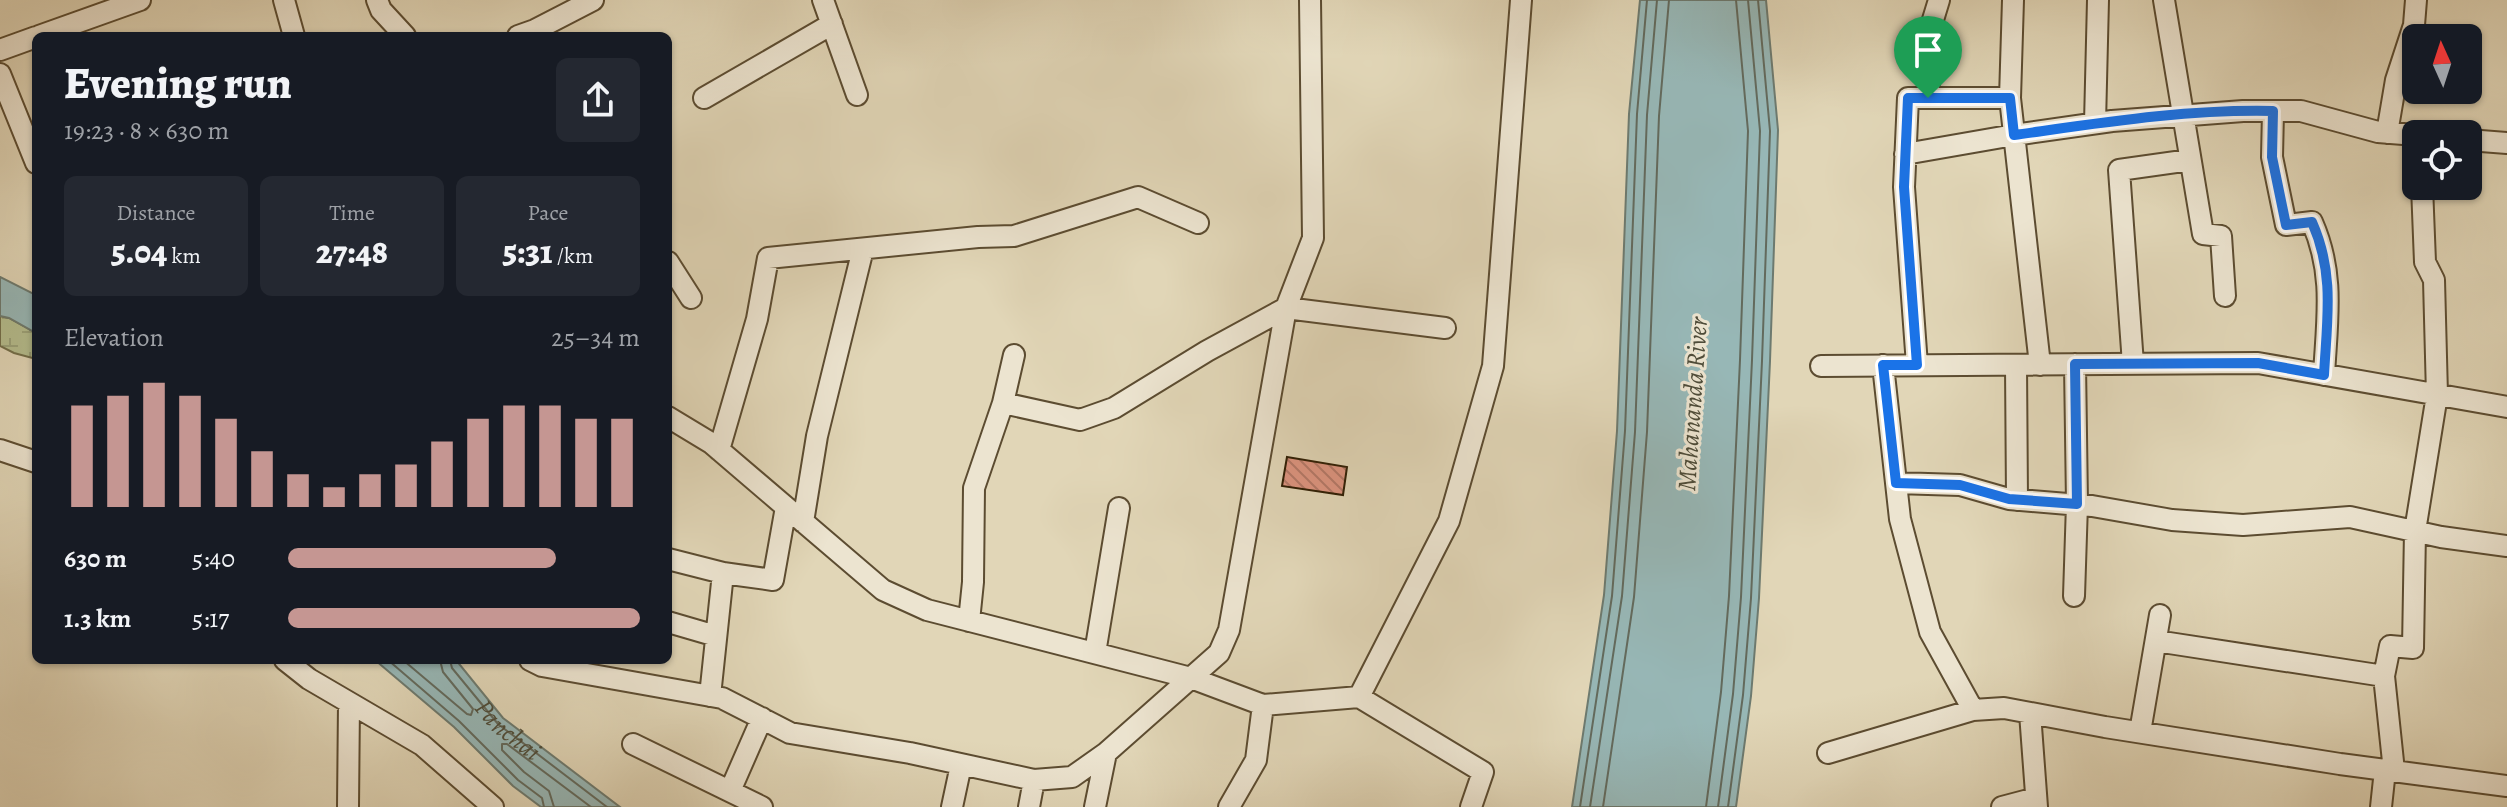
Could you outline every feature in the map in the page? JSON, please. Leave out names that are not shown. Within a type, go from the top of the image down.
[{"type":"street","points":[[52,32],[140,0]]},
{"type":"street","points":[[284,0],[293,32]]},
{"type":"street","points":[[377,0],[381,10],[401,32]]},
{"type":"street","points":[[529,32],[593,0]]},
{"type":"street","points":[[823,0],[857,95]]},
{"type":"street","points":[[538,664],[564,665],[722,698],[790,733],[1034,780],[1072,777],[1106,753],[1219,653],[1229,630],[1286,308],[1313,238],[1310,0]]},
{"type":"street","points":[[1359,697],[1449,521],[1493,366],[1521,0]]},
{"type":"street","points":[[1928,98],[1932,23],[1939,0]]},
{"type":"street","points":[[2013,0],[2010,98],[2040,365]]},
{"type":"street","points":[[2095,123],[2098,0]]},
{"type":"street","points":[[2164,0],[2203,234],[2221,236],[2225,296]]},
{"type":"street","points":[[2387,133],[2396,80],[2414,25],[2416,0]]},
{"type":"street","points":[[704,98],[832,24]]},
{"type":"street","points":[[0,50],[32,39]]},
{"type":"street","points":[[0,74],[32,153]]},
{"type":"street","points":[[1917,365],[1904,187],[1908,98],[2010,98]]},
{"type":"street","points":[[1905,154],[2095,123],[2273,111],[2301,111],[2402,134]]},
{"type":"street","points":[[2273,111],[2272,157],[2286,225],[2312,222],[2324,249],[2328,289],[2324,375]]},
{"type":"street","points":[[2482,141],[2507,143]]},
{"type":"street","points":[[2133,364],[2119,170],[2190,160]]},
{"type":"street","points":[[719,450],[757,319],[768,258],[1014,236],[1138,197],[1198,223]]},
{"type":"street","points":[[2381,807],[2390,770],[2384,676],[2390,646],[2413,648],[2415,531],[2437,395],[2434,280],[2425,262],[2423,200]]},
{"type":"street","points":[[803,522],[817,436],[863,249]]},
{"type":"street","points":[[672,268],[691,298]]},
{"type":"street","points":[[1003,403],[1080,420],[1114,408],[1207,351],[1286,308],[1445,328]]},
{"type":"street","points":[[969,621],[973,582],[974,488],[1003,403],[1014,355]]},
{"type":"street","points":[[1821,366],[2258,363],[2507,407]]},
{"type":"street","points":[[2074,596],[2077,504],[2075,364]]},
{"type":"street","points":[[1883,365],[1900,519],[1930,632],[1973,710]]},
{"type":"street","points":[[2016,365],[2017,500]]},
{"type":"street","points":[[672,420],[719,450],[883,590],[927,610],[1191,678],[1263,705],[1359,697],[1483,772],[1471,807]]},
{"type":"street","points":[[0,450],[32,461]]},
{"type":"street","points":[[1896,483],[1960,485],[2017,500],[2077,504],[2172,520],[2243,525],[2350,517],[2507,546]]},
{"type":"street","points":[[672,560],[723,573],[773,580],[786,507]]},
{"type":"street","points":[[1095,653],[1119,508]]},
{"type":"street","points":[[710,696],[723,573]]},
{"type":"street","points":[[2140,732],[2160,615]]},
{"type":"street","points":[[672,623],[716,636]]},
{"type":"street","points":[[2156,641],[2384,676]]},
{"type":"street","points":[[290,664],[309,679],[422,745],[493,807]]},
{"type":"street","points":[[348,807],[349,703]]},
{"type":"street","points":[[1229,807],[1256,760],[1263,705]]},
{"type":"street","points":[[1828,753],[1973,710],[2004,708],[2140,732],[2507,786]]},
{"type":"street","points":[[2002,807],[2036,802],[2030,713]]},
{"type":"street","points":[[730,791],[762,718]]},
{"type":"street","points":[[633,744],[762,807]]},
{"type":"street","points":[[1095,807],[1106,753]]},
{"type":"street","points":[[952,807],[961,765]]},
{"type":"street","points":[[1029,807],[1034,780]]},
{"type":"green space","points":[[0,316],[32,331],[32,358],[0,346]]},
{"type":"water","name":"Mahananda River","points":[[1640,0],[1766,0],[1778,130],[1770,361],[1759,598],[1751,696],[1736,807],[1572,807],[1604,595],[1617,431],[1629,114]]},
{"type":"water","points":[[0,277],[32,293],[32,331],[0,316]]},
{"type":"water","name":"Panchai","points":[[380,664],[459,664],[503,718],[620,807],[541,807],[513,786],[454,727]]},
{"type":"building","points":[[1287,457],[1347,467],[1343,495],[1282,486]]},
{"type":"route","points":[[1908,98],[1928,98],[2010,98],[2014,135],[2112,121],[2273,111],[2272,157],[2286,225],[2312,222],[2324,249],[2328,289],[2324,375],[2258,363],[2075,364],[2077,504],[2009,499],[1960,485],[1896,483],[1883,365],[1917,365],[1904,187],[1905,154],[1908,98]]}]
